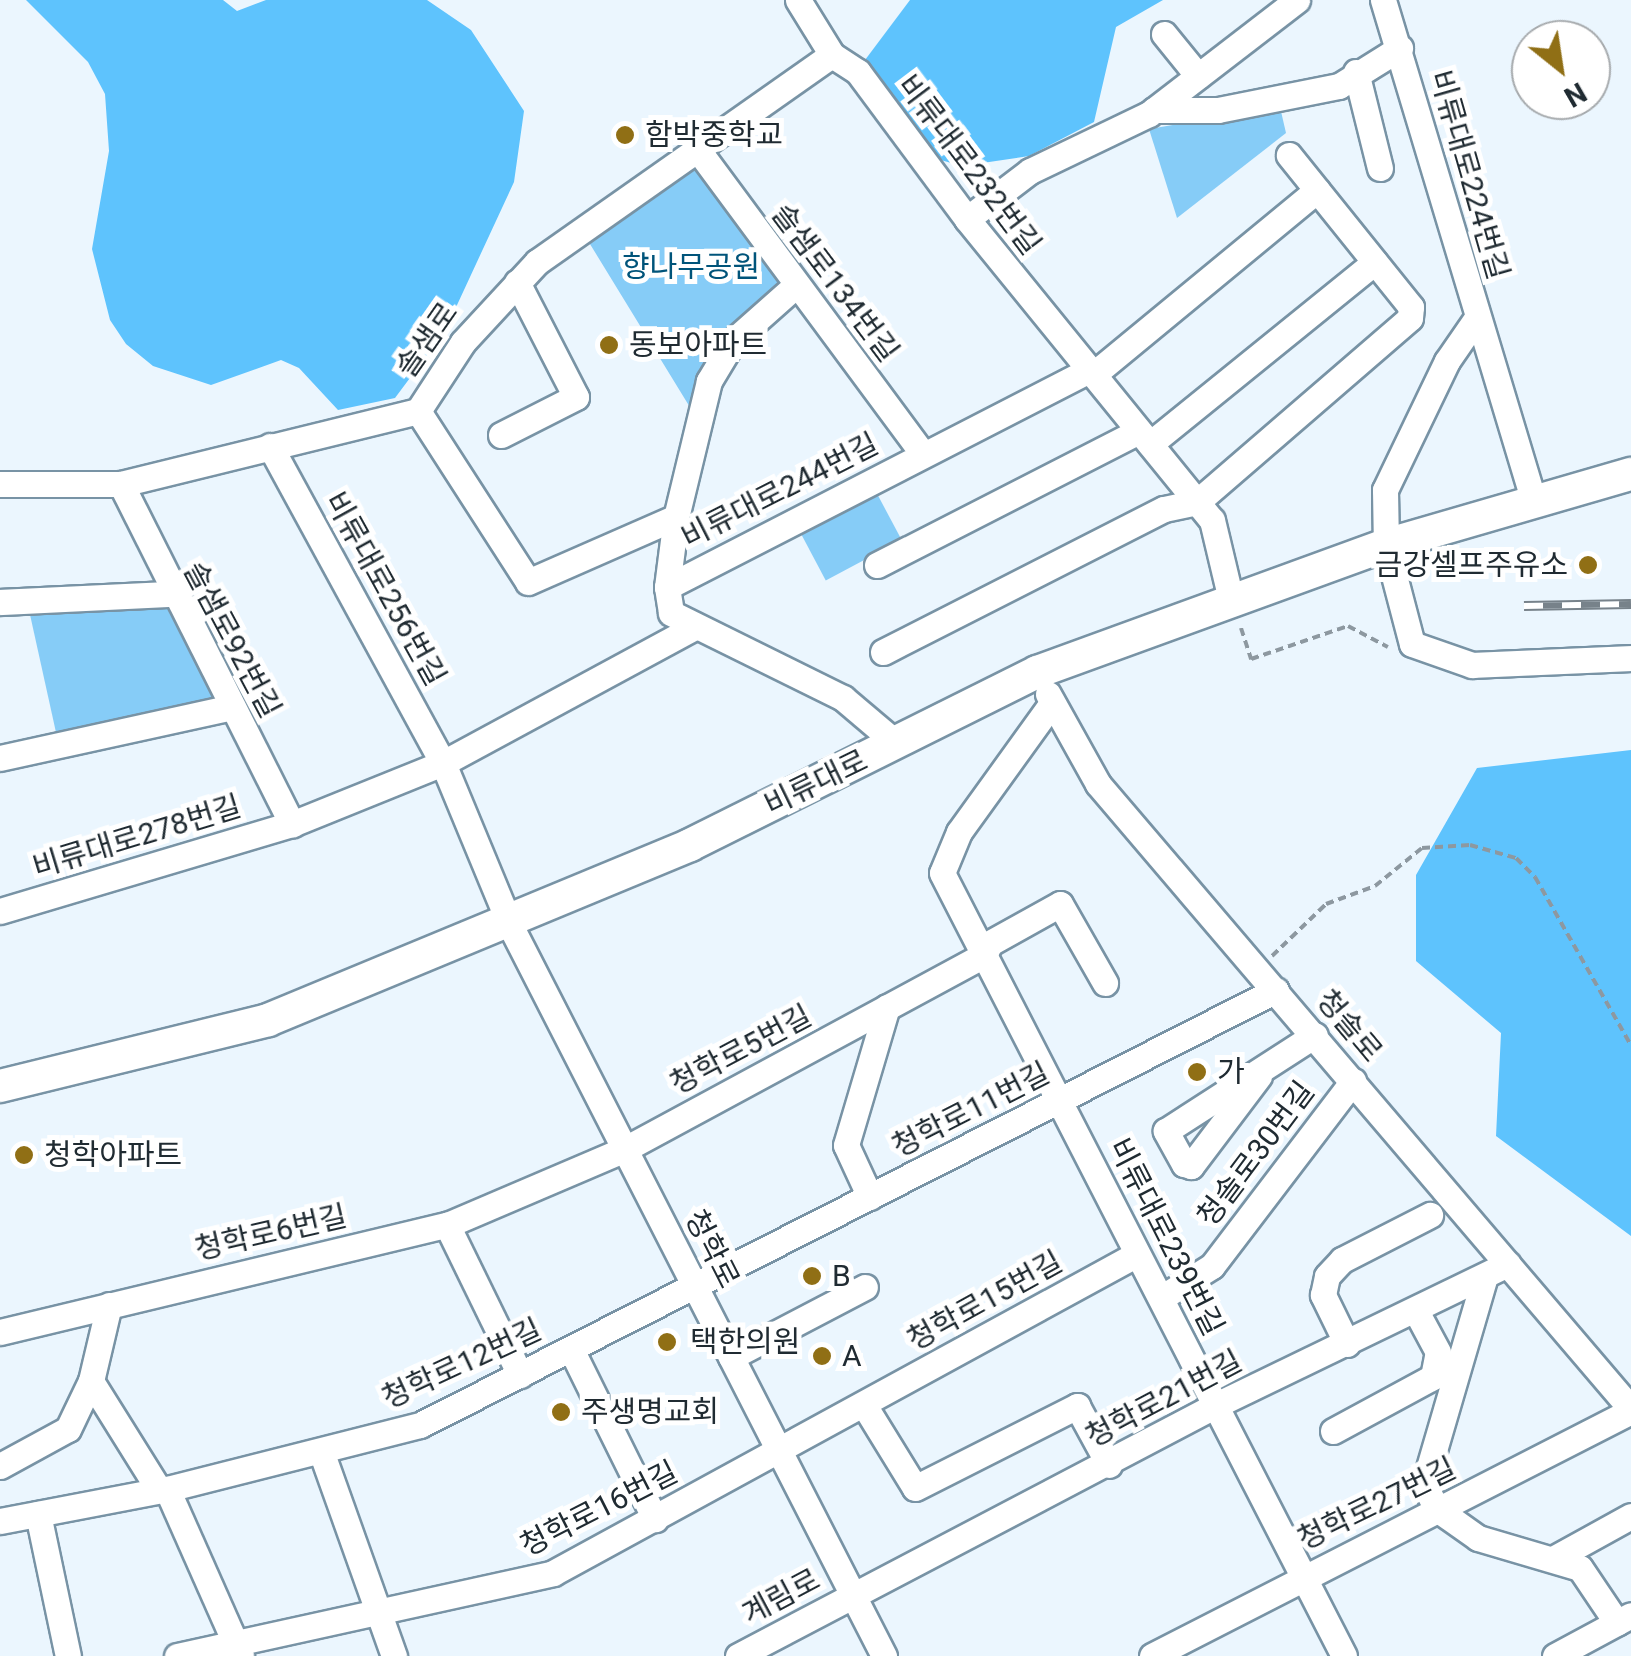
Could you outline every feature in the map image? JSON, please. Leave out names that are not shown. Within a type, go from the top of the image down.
[{"type":"main road","name":"비류대로","points":[[0,1086],[268,1020],[510,924],[1038,672],[1386,545],[1631,474]]},
{"type":"street","name":"비류대로232번길","points":[[798,0],[832,54],[858,72],[967,220],[1212,520],[1232,600]]},
{"type":"street","name":"비류대로224번길","points":[[1383,0],[1534,502]]},
{"type":"street","points":[[967,220],[1030,171],[1154,110],[1291,2]]},
{"type":"street","points":[[1164,34],[1198,76]]},
{"type":"street","name":"비류대로224번길","points":[[1154,110],[1218,110],[1339,86],[1400,48]]},
{"type":"street","name":"솔샘로","points":[[0,484],[120,484],[418,410],[463,342],[516,282],[832,54]]},
{"type":"street","points":[[1356,72],[1380,168]]},
{"type":"street","name":"솔샘로134번길","points":[[698,150],[923,454]]},
{"type":"street","points":[[883,652],[1164,509],[1197,502],[1410,318],[1411,307],[1289,155]]},
{"type":"street","points":[[923,454],[1092,372],[1317,190]]},
{"type":"street","points":[[877,565],[1145,437],[1375,262]]},
{"type":"street","points":[[501,434],[576,397],[516,282]]},
{"type":"street","name":"비류대로244번길","points":[[693,628],[671,613],[667,587],[676,517],[710,381],[734,342],[795,286]]},
{"type":"street","name":"비류대로224번길","points":[[1476,318],[1447,360],[1386,490],[1386,545],[1412,644],[1438,658],[1472,665],[1631,658]]},
{"type":"street","points":[[418,410],[528,582],[676,517]]},
{"type":"street","name":"비류대로256번길","points":[[270,446],[444,763],[510,924]]},
{"type":"street","name":"비류대로244번길","points":[[667,587],[923,454]]},
{"type":"street","name":"솔샘로92번길","points":[[120,484],[171,594],[292,824]]},
{"type":"street","points":[[0,602],[171,594]]},
{"type":"street","points":[[292,824],[444,763],[693,628],[843,698],[896,743]]},
{"type":"street","name":"청솔로","points":[[1038,672],[1098,784],[1353,1081],[1497,1270],[1631,1410]]},
{"type":"street","name":"비류대로239번길","points":[[1052,703],[959,832],[942,874],[1344,1656]]},
{"type":"street","points":[[0,758],[231,707]]},
{"type":"street","name":"비류대로278번길","points":[[0,911],[292,824]]},
{"type":"street","points":[[984,955],[990,943],[1060,904],[1105,983]]},
{"type":"street","name":"청학로","points":[[510,924],[884,1656]]},
{"type":"street","name":"청학로5번길","points":[[625,1149],[984,955]]},
{"type":"street","name":"청학로11번길","points":[[694,1286],[1276,990]]},
{"type":"street","points":[[870,1197],[846,1145],[888,1008]]},
{"type":"street","points":[[1259,1076],[1315,1036]]},
{"type":"street","name":"청솔로30번길","points":[[1160,1298],[1212,1266],[1353,1081]]},
{"type":"street","name":"청학로6번길","points":[[0,1332],[447,1224],[625,1149]]},
{"type":"street","points":[[1347,1344],[1323,1296],[1328,1276],[1342,1260],[1430,1215]]},
{"type":"street","points":[[447,1224],[520,1375]]},
{"type":"street","name":"청학로15번길","points":[[780,1452],[1137,1254]]},
{"type":"street","points":[[1497,1270],[1424,1484],[1438,1509],[1478,1538],[1580,1568],[1624,1619],[1587,1648],[1555,1656]]},
{"type":"street","name":"청학로21번길","points":[[853,1596],[1216,1406],[1497,1270]]},
{"type":"street","name":"청학로12번길","points":[[0,1521],[163,1489],[420,1426],[694,1286]]},
{"type":"street","points":[[731,1357],[864,1287]]},
{"type":"street","points":[[0,1466],[68,1429],[91,1381],[109,1305]]},
{"type":"street","points":[[1333,1431],[1433,1377],[1438,1352],[1416,1311]]},
{"type":"street","name":"청학로12번길","points":[[571,1349],[655,1519]]},
{"type":"street","points":[[91,1381],[163,1489],[240,1650]]},
{"type":"street","points":[[864,1406],[914,1488],[1076,1406],[1109,1465]]},
{"type":"street","name":"청학로27번길","points":[[1152,1656],[1631,1410]]},
{"type":"street","points":[[322,1451],[394,1656]]},
{"type":"street","name":"청학로16번길","points":[[177,1656],[240,1650],[380,1613],[520,1585],[780,1452]]},
{"type":"street","points":[[38,1514],[68,1656]]},
{"type":"street","points":[[1554,1559],[1631,1516]]},
{"type":"street","name":"계림로","points":[[738,1656],[853,1596]]},
{"type":"path","points":[[1258,969],[1326,904],[1376,886],[1422,848],[1470,845],[1516,858],[1536,877],[1631,1045]]},
{"type":"green space","points":[[1280,107],[1286,133],[1177,218],[1149,129]]},
{"type":"green space","name":"향나무공원","points":[[698,150],[795,286],[733,342],[699,422],[582,231]]},
{"type":"green space","points":[[874,488],[902,540],[826,580],[798,528]]},
{"type":"green space","points":[[171,594],[231,707],[59,746],[27,601]]},
{"type":"shaded area","points":[[26,0],[223,0],[237,11],[266,0],[427,0],[471,30],[524,111],[514,182],[445,331],[395,398],[338,410],[299,368],[281,360],[211,385],[153,366],[126,344],[110,320],[92,249],[109,151],[105,94],[88,62]]},
{"type":"shaded area","points":[[910,0],[1163,0],[1116,27],[1094,122],[1029,156],[962,166],[937,159],[865,60]]},
{"type":"shaded area","points":[[1631,750],[1631,1236],[1496,1136],[1501,1033],[1416,961],[1416,875],[1477,768]]},
{"type":"railway","points":[[1524,606],[1631,604]]},
{"type":"place","name":"함박중학교","points":[[625,135]]},
{"type":"place","name":"동보아파트","points":[[609,345]]},
{"type":"place","name":"금강셀프주유소","points":[[1588,565]]},
{"type":"place","name":"가","points":[[1197,1072]]},
{"type":"place","name":"청학아파트","points":[[24,1155]]},
{"type":"place","name":"B","points":[[812,1276]]},
{"type":"place","name":"택한의원","points":[[667,1342]]},
{"type":"place","name":"A","points":[[822,1356]]},
{"type":"place","name":"주생명교회","points":[[561,1412]]}]
